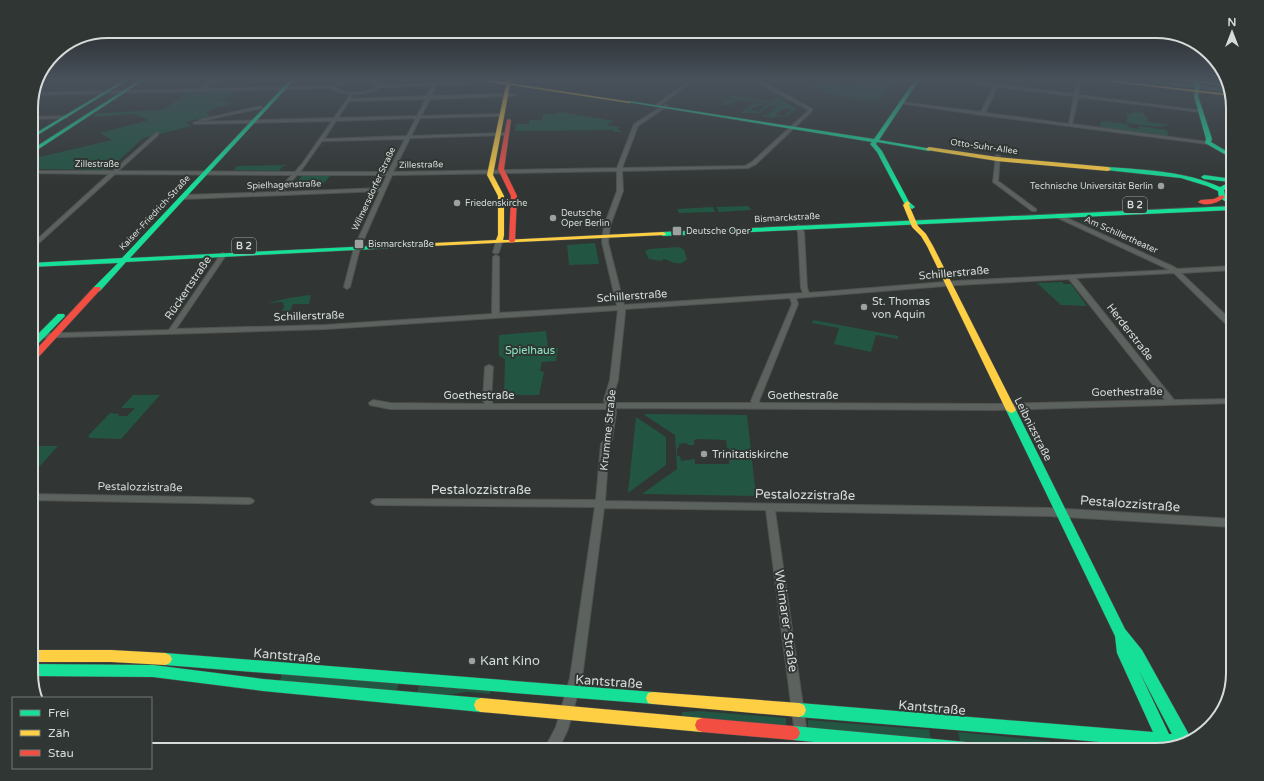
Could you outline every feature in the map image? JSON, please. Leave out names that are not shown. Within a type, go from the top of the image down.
[{"type":"main road","points":[[38,147],[86,116]]},
{"type":"main road","name":"Kaiser-Friedrich-Straße","points":[[250,122],[254,116]]},
{"type":"main road","name":"Kaiser-Friedrich-Straße","points":[[38,352],[123,256],[255,116]]},
{"type":"main road","points":[[502,116],[501,172],[514,195],[512,237]]},
{"type":"main road","points":[[500,238],[501,196],[499,189],[491,178],[490,172],[502,134],[505,116]]},
{"type":"main road","name":"Otto-Suhr-Allee","points":[[730,116],[997,157],[1182,178],[1208,184],[1226,197]]},
{"type":"main road","points":[[878,140],[893,116]]},
{"type":"main road","points":[[1202,116],[1208,141],[1226,153]]},
{"type":"main road","points":[[38,133],[63,117]]},
{"type":"main road","name":"Leibnizstraße","points":[[878,140],[907,202],[911,205],[915,219],[915,227],[924,235],[949,284],[1120,633],[1137,654],[1183,738]]},
{"type":"main road","points":[[1208,141],[1226,148]]},
{"type":"main road","name":"Otto-Suhr-Allee","points":[[997,157],[1137,168],[1226,181]]},
{"type":"main road","name":"Kaiser-Friedrich-Straße","points":[[133,251],[185,197],[202,173]]},
{"type":"main road","name":"B 2","points":[[1222,193],[1226,186]]},
{"type":"main road","name":"Bismarckstraße","points":[[606,233],[798,227],[1034,210],[1213,201],[1222,193]]},
{"type":"main road","name":"Bismarckstraße","points":[[38,265],[114,261],[133,251],[358,245],[915,219],[1058,216],[1226,208]]},
{"type":"main road","name":"Bismarckstraße","points":[[38,256],[222,255],[358,245]]},
{"type":"main road","name":"Kaiser-Friedrich-Straße","points":[[38,339],[114,261]]},
{"type":"main road","name":"Leibnizstraße","points":[[1120,633],[1124,653],[1166,742]]},
{"type":"main road","name":"Kantstraße","points":[[38,656],[111,656],[181,660],[798,710],[1160,743]]},
{"type":"main road","points":[[38,670],[153,671],[263,685],[900,743]]},
{"type":"street","points":[[221,116],[195,122],[198,124],[462,116]]},
{"type":"street","points":[[278,193],[298,174],[337,116]]},
{"type":"street","name":"Krumme Straße","points":[[555,743],[562,729],[576,678],[600,504],[605,448],[612,412],[608,400],[614,380],[621,308],[605,242],[606,233],[620,191],[619,170],[636,125],[647,116]]},
{"type":"street","name":"Zillestraße","points":[[38,172],[391,174],[749,166],[804,116]]},
{"type":"street","points":[[1002,116],[1208,141]]},
{"type":"street","points":[[1071,123],[1072,116]]},
{"type":"street","points":[[38,118],[63,117]]},
{"type":"street","name":"Wilmersdorfer Straße","points":[[347,287],[358,245],[419,118]]},
{"type":"street","points":[[38,242],[156,134]]},
{"type":"street","points":[[322,140],[502,134]]},
{"type":"street","points":[[997,157],[996,180],[1034,210]]},
{"type":"street","name":"Spielhagenstraße","points":[[185,197],[384,189]]},
{"type":"street","name":"Am Schillertheater","points":[[1058,216],[1164,264],[1176,271],[1226,319]]},
{"type":"street","points":[[798,227],[801,232],[804,288],[807,295]]},
{"type":"street","points":[[495,316],[496,254],[500,238]]},
{"type":"street","name":"Rückertstraße","points":[[171,332],[222,255]]},
{"type":"street","name":"Schillerstraße","points":[[41,336],[332,327],[949,284],[1226,268]]},
{"type":"street","name":"Herderstraße","points":[[1071,276],[1171,402]]},
{"type":"street","points":[[757,406],[755,401],[795,304],[792,295]]},
{"type":"street","points":[[489,367],[487,400],[490,406]]},
{"type":"street","name":"Goethestraße","points":[[373,403],[390,406],[1008,406],[1226,401]]},
{"type":"street","name":"Pestalozzistraße","points":[[38,497],[249,501]]},
{"type":"street","name":"Pestalozzistraße","points":[[376,502],[600,504],[1062,512],[1226,523]]},
{"type":"street","name":"Weimarer Straße","points":[[770,508],[801,734]]},
{"type":"green space","points":[[140,116],[209,116],[186,122],[192,126],[143,138],[107,170],[38,169],[38,157],[112,140],[100,133],[149,120]]},
{"type":"green space","points":[[543,116],[587,116],[614,121],[607,125],[619,127],[618,129],[622,132],[614,132],[613,130],[515,131],[516,124],[529,124],[529,120],[542,120]]},
{"type":"green space","points":[[1127,116],[1145,116],[1147,117],[1148,122],[1170,125],[1158,127],[1127,123]]},
{"type":"green space","points":[[1101,121],[1128,124],[1128,127],[1139,129],[1139,126],[1167,130],[1168,136],[1100,127]]},
{"type":"green space","points":[[287,165],[282,167],[279,171],[234,170],[237,166]]},
{"type":"green space","points":[[302,176],[330,176],[322,185],[293,185]]},
{"type":"green space","points":[[748,206],[751,210],[719,212],[716,207]]},
{"type":"green space","points":[[713,207],[715,212],[679,213],[677,209]]},
{"type":"green space","points":[[1091,220],[1104,223],[1108,226],[1105,228],[1097,228],[1080,221]]},
{"type":"green space","points":[[595,243],[599,264],[569,265],[567,245]]},
{"type":"green space","points":[[679,247],[684,250],[687,259],[681,263],[663,259],[662,261],[649,259],[645,251],[649,249]]},
{"type":"green space","points":[[1062,282],[1064,284],[1071,284],[1087,306],[1061,305],[1037,283]]},
{"type":"green space","points":[[311,295],[309,304],[293,304],[290,311],[282,311],[285,305],[283,305],[283,302],[271,303],[267,305],[270,303],[280,300]]},
{"type":"green space","points":[[813,320],[898,336],[898,339],[876,335],[871,352],[834,344],[839,328],[812,323]]},
{"type":"green space","name":"Spielhaus","points":[[546,331],[548,348],[558,348],[556,361],[542,362],[540,371],[544,372],[539,395],[504,395],[505,359],[499,356],[499,335]]},
{"type":"green space","points":[[133,395],[160,395],[121,439],[90,438],[88,436],[110,413],[119,414],[118,416],[127,416],[135,408],[121,408]]},
{"type":"green space","points":[[643,414],[747,415],[756,496],[642,494],[677,469],[675,435]],"holes":[[[699,439],[726,440],[727,448],[729,448],[729,464],[695,464],[695,459],[681,461],[680,456],[677,456],[677,448],[679,447],[679,444],[687,443],[688,445],[694,445],[694,440]]]},
{"type":"green space","points":[[636,417],[666,437],[666,465],[628,493]]},
{"type":"green space","points":[[38,446],[58,446],[38,468]]},
{"type":"green space","points":[[282,674],[399,684],[395,693],[280,681]]},
{"type":"green space","points":[[419,686],[491,691],[490,694],[467,692],[447,695],[417,693]]},
{"type":"green space","points":[[699,711],[786,718],[786,727],[682,718],[682,712]]},
{"type":"green space","points":[[808,720],[929,730],[931,739],[808,729]]},
{"type":"green space","points":[[958,732],[1050,741],[1051,743],[981,743],[960,741]]},
{"type":"traffic: fast","points":[[38,134],[66,116]]},
{"type":"traffic: fast","points":[[38,147],[86,116]]},
{"type":"traffic: fast","points":[[97,289],[258,116]]},
{"type":"traffic: fast","points":[[721,116],[929,149]]},
{"type":"traffic: fast","points":[[892,116],[873,144],[879,151],[907,203],[912,207]]},
{"type":"traffic: fast","points":[[1202,116],[1209,139],[1208,143],[1226,153]]},
{"type":"traffic: fast","points":[[1108,169],[1166,174],[1209,184],[1221,190]]},
{"type":"traffic: fast","points":[[1204,177],[1226,180]]},
{"type":"traffic: fast","points":[[1226,186],[1221,190],[1222,197],[1226,200]]},
{"type":"traffic: fast","points":[[663,234],[1226,208]]},
{"type":"traffic: fast","points":[[38,265],[392,247]]},
{"type":"traffic: fast","points":[[38,339],[61,316]]},
{"type":"traffic: fast","points":[[1011,410],[1120,633],[1137,654],[1182,738]]},
{"type":"traffic: fast","points":[[1121,636],[1124,653],[1165,742]]},
{"type":"traffic: fast","points":[[165,659],[653,698]]},
{"type":"traffic: fast","points":[[38,670],[153,671],[263,685],[481,705]]},
{"type":"traffic: fast","points":[[799,710],[1174,741]]},
{"type":"traffic: fast","points":[[793,733],[901,743]]},
{"type":"traffic: slow","points":[[499,242],[501,235],[501,196],[490,175],[502,116]]},
{"type":"traffic: slow","points":[[929,149],[997,159],[1108,169]]},
{"type":"traffic: slow","points":[[907,203],[906,205],[915,227],[924,235],[930,246],[1011,410]]},
{"type":"traffic: slow","points":[[392,247],[663,234]]},
{"type":"traffic: slow","points":[[38,656],[111,656],[165,659]]},
{"type":"traffic: slow","points":[[653,698],[799,710]]},
{"type":"traffic: slow","points":[[481,705],[702,725]]},
{"type":"traffic: jam","points":[[509,120],[501,169],[514,196],[512,241]]},
{"type":"traffic: jam","points":[[1201,202],[1215,201],[1222,197]]},
{"type":"traffic: jam","points":[[38,352],[97,289]]},
{"type":"traffic: jam","points":[[702,725],[793,733]]},
{"type":"place","name":"Technische Universität Berlin","points":[[1161,186]]},
{"type":"place","name":"Friedenskirche","points":[[457,203]]},
{"type":"place","name":"Deutsche Oper Berlin","points":[[553,218]]},
{"type":"place","name":"Deutsche Oper","points":[[677,231]]},
{"type":"place","name":"Bismarckstraße","points":[[359,244]]},
{"type":"place","name":"St. Thomas von Aquin","points":[[864,307]]},
{"type":"place","name":"Trinitatiskirche","points":[[704,454]]},
{"type":"place","name":"Kant Kino","points":[[472,661]]}]
